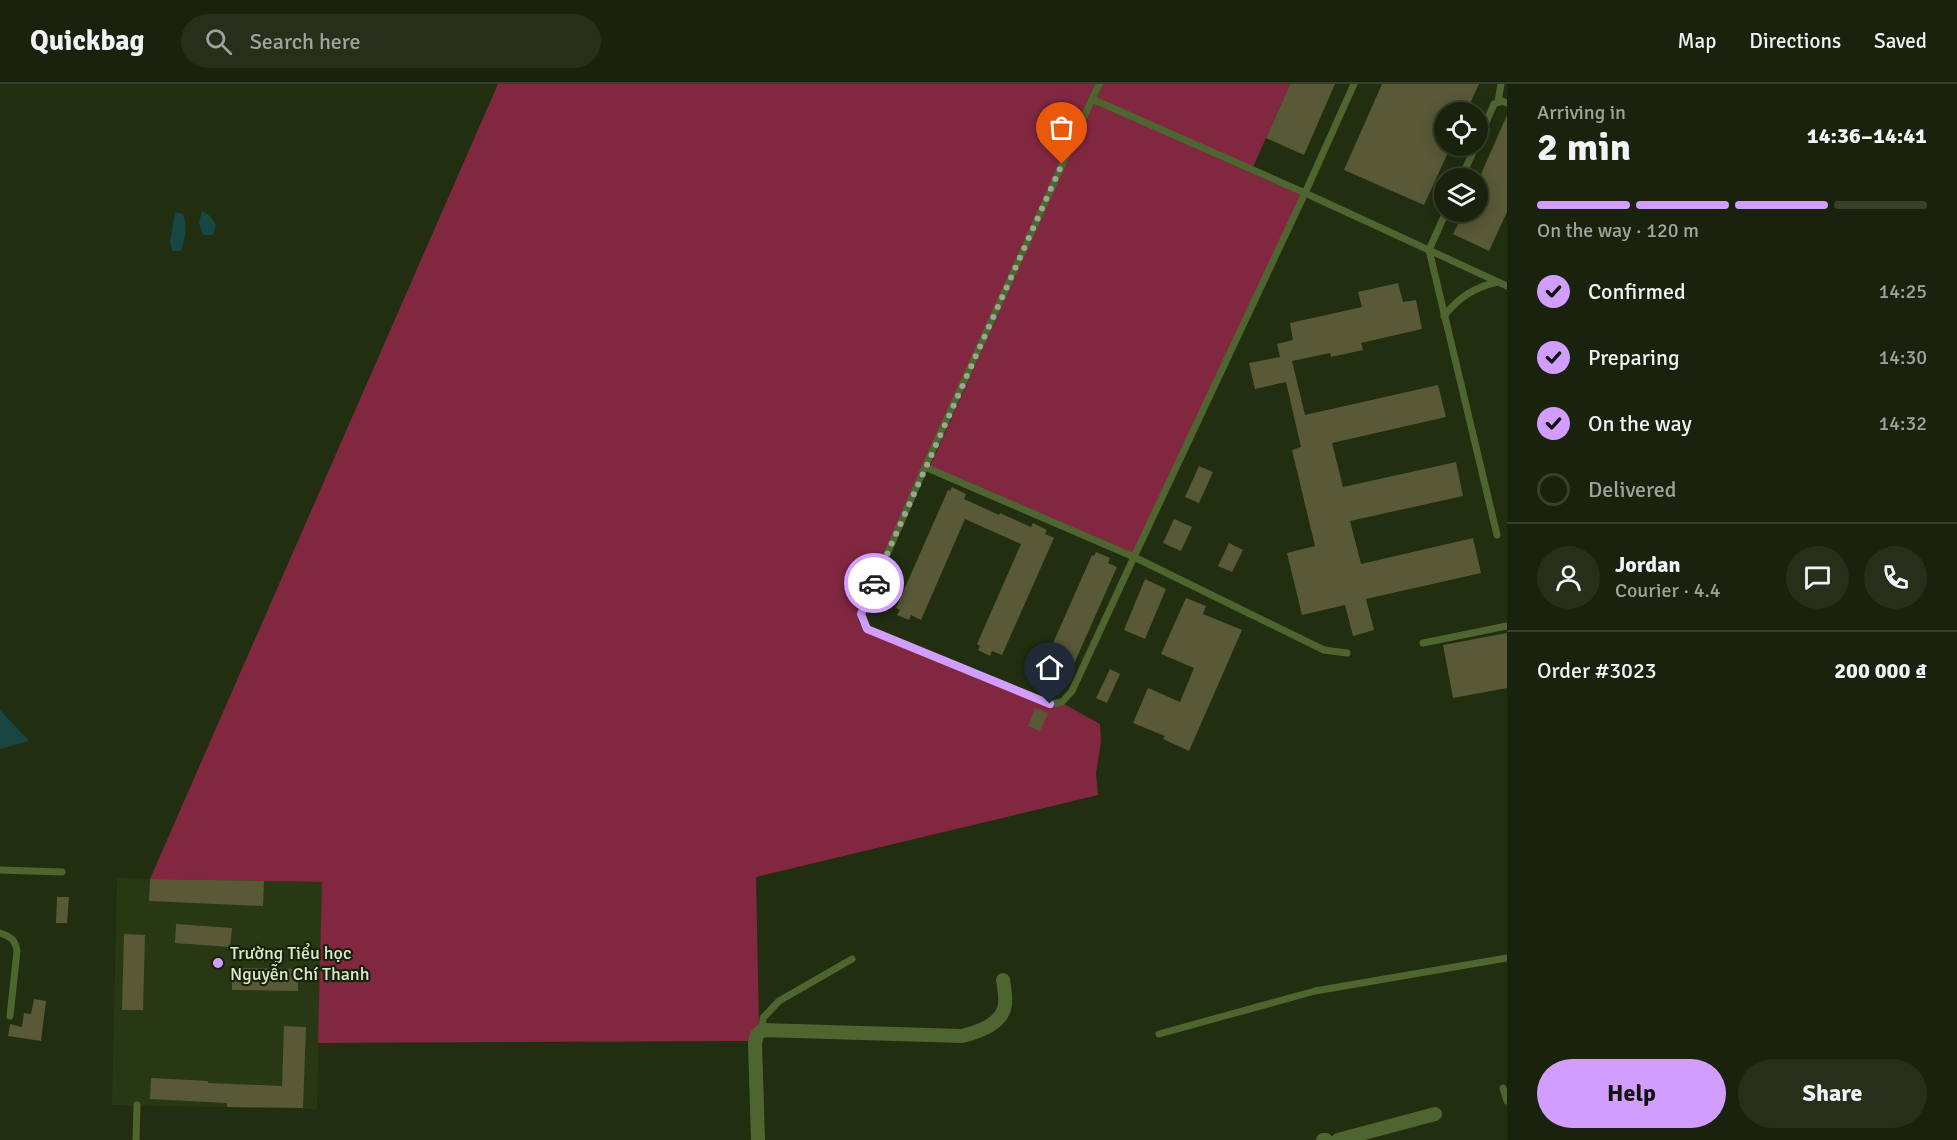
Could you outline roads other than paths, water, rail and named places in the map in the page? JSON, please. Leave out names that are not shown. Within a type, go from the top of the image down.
[{"type":"street","points":[[758,1140],[755,1043],[762,1030],[962,1036],[980,1032],[993,1024],[1005,1005],[1003,980]]},
{"type":"street","points":[[1338,1140],[1436,1114]]},
{"type":"lane","points":[[1099,84],[925,467],[861,614],[867,629],[1050,704],[1062,702],[1072,691],[1354,84]]},
{"type":"lane","points":[[1498,102],[1501,84]]},
{"type":"lane","points":[[1092,99],[1504,283]]},
{"type":"lane","points":[[1488,118],[1494,104],[1507,103]]},
{"type":"lane","points":[[1442,222],[1429,250],[1497,535]]},
{"type":"lane","points":[[1444,316],[1454,303],[1480,286],[1504,283]]},
{"type":"lane","points":[[925,467],[1134,557],[1324,650],[1347,653]]},
{"type":"lane","points":[[1423,643],[1507,626]]},
{"type":"lane","points":[[0,870],[62,872]]},
{"type":"lane","points":[[0,933],[10,936],[15,941],[17,951],[10,1016]]},
{"type":"lane","points":[[1158,1034],[1315,991],[1507,958]]},
{"type":"lane","points":[[762,1030],[763,1018],[779,1001],[852,959]]},
{"type":"lane","points":[[1503,1088],[1507,1101]]},
{"type":"lane","points":[[136,1140],[137,1105]]},
{"type":"water","points":[[202,211],[210,216],[216,225],[213,235],[203,235],[199,223]]},
{"type":"water","points":[[175,212],[183,214],[186,228],[181,251],[172,251],[170,242]]},
{"type":"water","points":[[0,710],[29,741],[0,749]]},
{"type":"place","name":"Trường Tiểu học Nguyễn Chí Thanh","points":[[218,963]]}]
